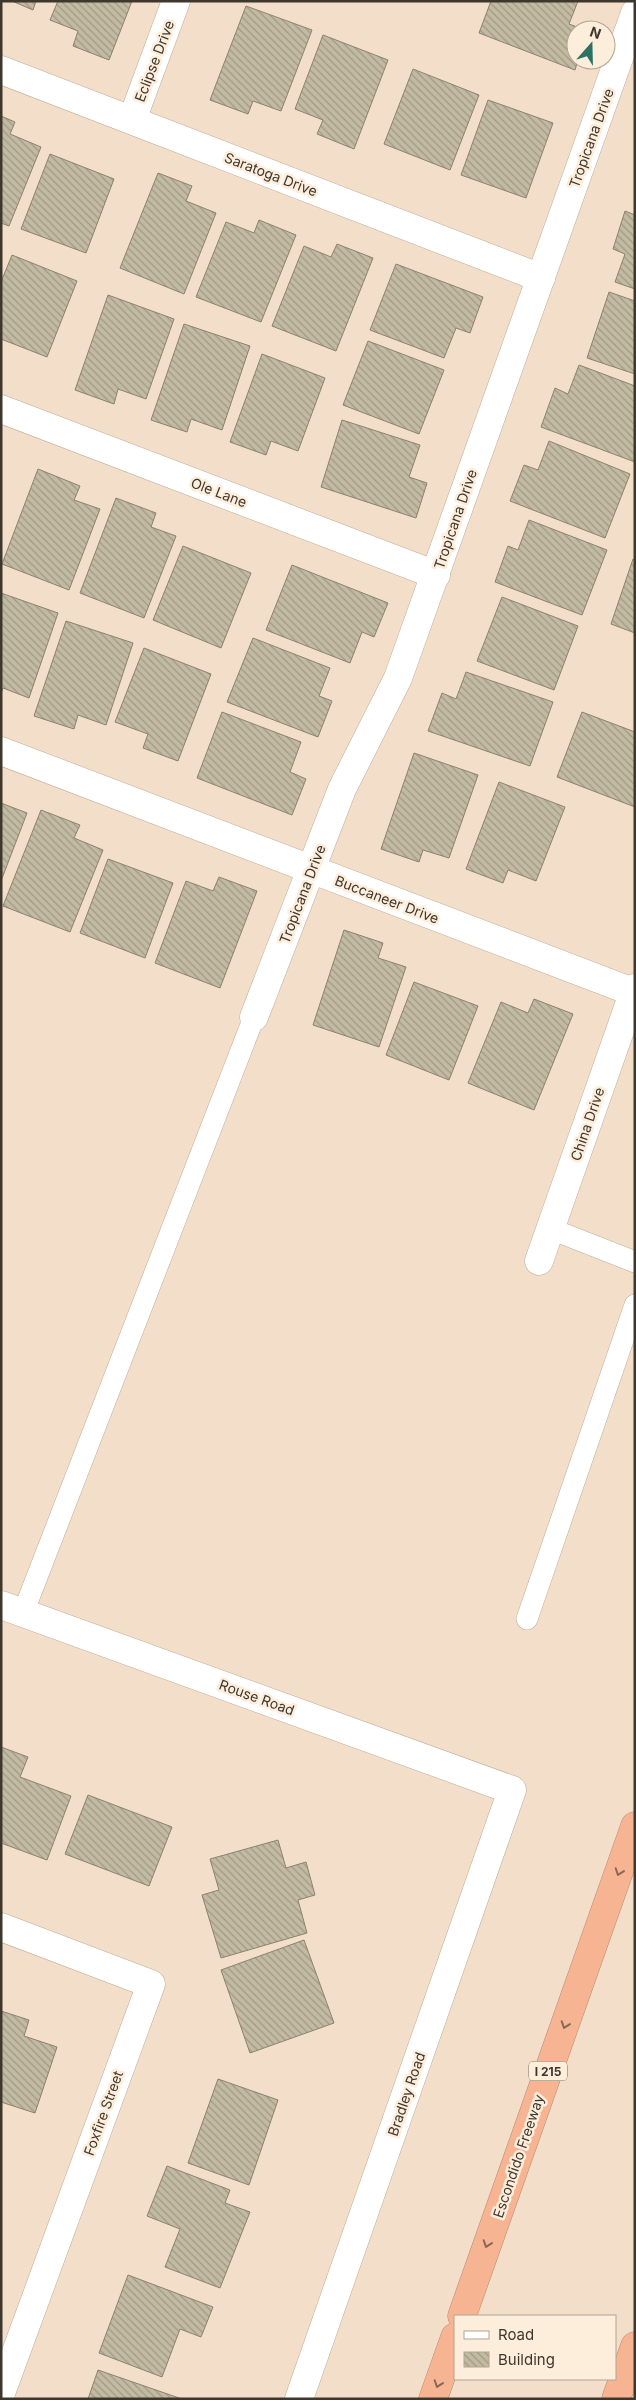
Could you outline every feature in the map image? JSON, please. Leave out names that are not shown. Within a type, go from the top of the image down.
[{"type":"highway","name":"Escondido Freeway","points":[[462,2315],[635,1826]]},
{"type":"highway","points":[[433,2399],[454,2340]]},
{"type":"highway","points":[[616,2399],[635,2346]]},
{"type":"street","name":"Eclipse Drive","points":[[132,120],[176,1]]},
{"type":"street","name":"Tropicana Drive","points":[[254,1017],[342,789],[398,678],[635,13]]},
{"type":"street","name":"Saratoga Drive","points":[[1,70],[541,278]]},
{"type":"street","name":"Ole Lane","points":[[1,409],[436,575]]},
{"type":"street","name":"Buccaneer Drive","points":[[1,751],[310,870],[634,990]]},
{"type":"street","name":"China Drive","points":[[539,1261],[634,990]]},
{"type":"street","name":"Rouse Road","points":[[12,1609],[512,1790]]},
{"type":"street","name":"Bradley Road","points":[[299,2399],[512,1790]]},
{"type":"street","name":"Foxfire Street","points":[[1,1927],[150,1984],[1,2393]]},
{"type":"lane","points":[[12,1609],[254,1017]]},
{"type":"lane","points":[[551,1229],[635,1262]]},
{"type":"lane","points":[[527,1619],[635,1305]]},
{"type":"building","points":[[12,1],[36,1],[33,10]]},
{"type":"building","points":[[58,1],[132,1],[109,60],[73,46],[78,31],[50,20]]},
{"type":"building","points":[[491,1],[578,1],[571,20],[566,20],[566,67],[479,33]]},
{"type":"building","points":[[246,6],[312,30],[281,111],[253,101],[248,114],[210,100]]},
{"type":"building","points":[[323,35],[388,60],[354,149],[317,134],[323,120],[295,109]]},
{"type":"building","points":[[413,69],[479,95],[450,170],[384,144]]},
{"type":"building","points":[[488,100],[553,123],[526,198],[461,175]]},
{"type":"building","points":[[1,116],[15,122],[10,134],[41,147],[9,226],[1,223]]},
{"type":"building","points":[[50,154],[114,179],[86,253],[21,229]]},
{"type":"building","points":[[158,173],[192,186],[186,201],[216,213],[184,294],[120,268]]},
{"type":"building","points":[[625,211],[635,215],[635,289],[615,282],[625,254],[613,249]]},
{"type":"building","points":[[259,220],[296,235],[261,322],[196,297],[226,222],[254,233]]},
{"type":"building","points":[[337,244],[373,258],[336,351],[272,326],[304,246],[331,257]]},
{"type":"building","points":[[12,255],[77,281],[47,357],[1,339],[1,282]]},
{"type":"building","points":[[396,264],[483,297],[470,333],[456,328],[444,358],[370,330]]},
{"type":"building","points":[[609,292],[635,301],[635,374],[587,358]]},
{"type":"building","points":[[108,295],[174,319],[146,399],[118,389],[114,404],[75,390]]},
{"type":"building","points":[[184,324],[250,346],[222,430],[191,419],[187,432],[151,420]]},
{"type":"building","points":[[368,341],[444,370],[419,434],[343,405]]},
{"type":"building","points":[[262,354],[325,378],[298,451],[271,441],[266,455],[230,442]]},
{"type":"building","points":[[579,365],[635,386],[635,462],[541,427],[555,388],[568,394]]},
{"type":"building","points":[[342,420],[420,445],[409,477],[427,483],[416,518],[321,487]]},
{"type":"building","points":[[549,441],[630,474],[605,538],[510,501],[524,465],[538,470]]},
{"type":"building","points":[[38,469],[80,486],[74,500],[100,509],[69,590],[2,564]]},
{"type":"building","points":[[116,498],[156,513],[151,527],[176,536],[144,618],[80,593]]},
{"type":"building","points":[[529,520],[607,550],[582,615],[495,582],[508,546],[518,550]]},
{"type":"building","points":[[183,546],[251,573],[221,648],[153,620]]},
{"type":"building","points":[[633,559],[635,560],[635,633],[611,624]]},
{"type":"building","points":[[292,565],[388,603],[374,637],[362,632],[350,663],[266,630]]},
{"type":"building","points":[[1,593],[58,613],[29,698],[3,688],[1,693]]},
{"type":"building","points":[[502,597],[578,626],[554,690],[477,661]]},
{"type":"building","points":[[66,621],[133,643],[106,725],[78,715],[74,729],[34,716]]},
{"type":"building","points":[[253,638],[330,668],[319,696],[332,701],[318,737],[227,702]]},
{"type":"building","points":[[144,648],[211,674],[178,761],[143,748],[148,734],[115,722]]},
{"type":"building","points":[[466,672],[553,702],[530,766],[428,731],[442,693],[456,699]]},
{"type":"building","points":[[222,712],[301,742],[290,772],[306,779],[292,815],[197,778]]},
{"type":"building","points":[[582,712],[635,732],[635,807],[557,777]]},
{"type":"building","points":[[414,753],[478,775],[449,858],[423,850],[419,862],[381,849]]},
{"type":"building","points":[[499,782],[565,807],[536,881],[508,870],[503,883],[466,869]]},
{"type":"building","points":[[1,803],[27,813],[1,881]]},
{"type":"building","points":[[41,810],[80,825],[74,838],[103,850],[70,932],[3,906]]},
{"type":"building","points":[[108,859],[173,883],[145,958],[80,933]]},
{"type":"building","points":[[219,877],[257,891],[220,988],[155,963],[186,881],[213,891]]},
{"type":"building","points":[[344,930],[383,943],[378,958],[406,967],[379,1047],[313,1025]]},
{"type":"building","points":[[414,982],[478,1006],[449,1080],[386,1055]]},
{"type":"building","points":[[534,999],[573,1014],[534,1110],[468,1083],[501,1002],[528,1013]]},
{"type":"building","points":[[1,1747],[28,1757],[20,1777],[71,1796],[47,1860],[1,1843]]},
{"type":"building","points":[[88,1795],[172,1827],[149,1886],[65,1854]]},
{"type":"building","points":[[278,1840],[286,1868],[306,1862],[315,1895],[298,1900],[307,1933],[221,1958],[202,1895],[219,1890],[210,1859]]},
{"type":"building","points":[[304,1940],[334,2023],[250,2053],[221,1970]]},
{"type":"building","points":[[1,2011],[29,2020],[24,2036],[57,2047],[35,2113],[1,2102]]},
{"type":"building","points":[[218,2079],[278,2100],[249,2185],[188,2163]]},
{"type":"building","points":[[167,2166],[230,2190],[225,2203],[250,2212],[220,2288],[165,2267],[180,2229],[147,2216]]},
{"type":"building","points":[[128,2275],[213,2307],[201,2337],[180,2329],[162,2377],[99,2353]]},
{"type":"building","points":[[98,2370],[182,2399],[88,2399]]}]
